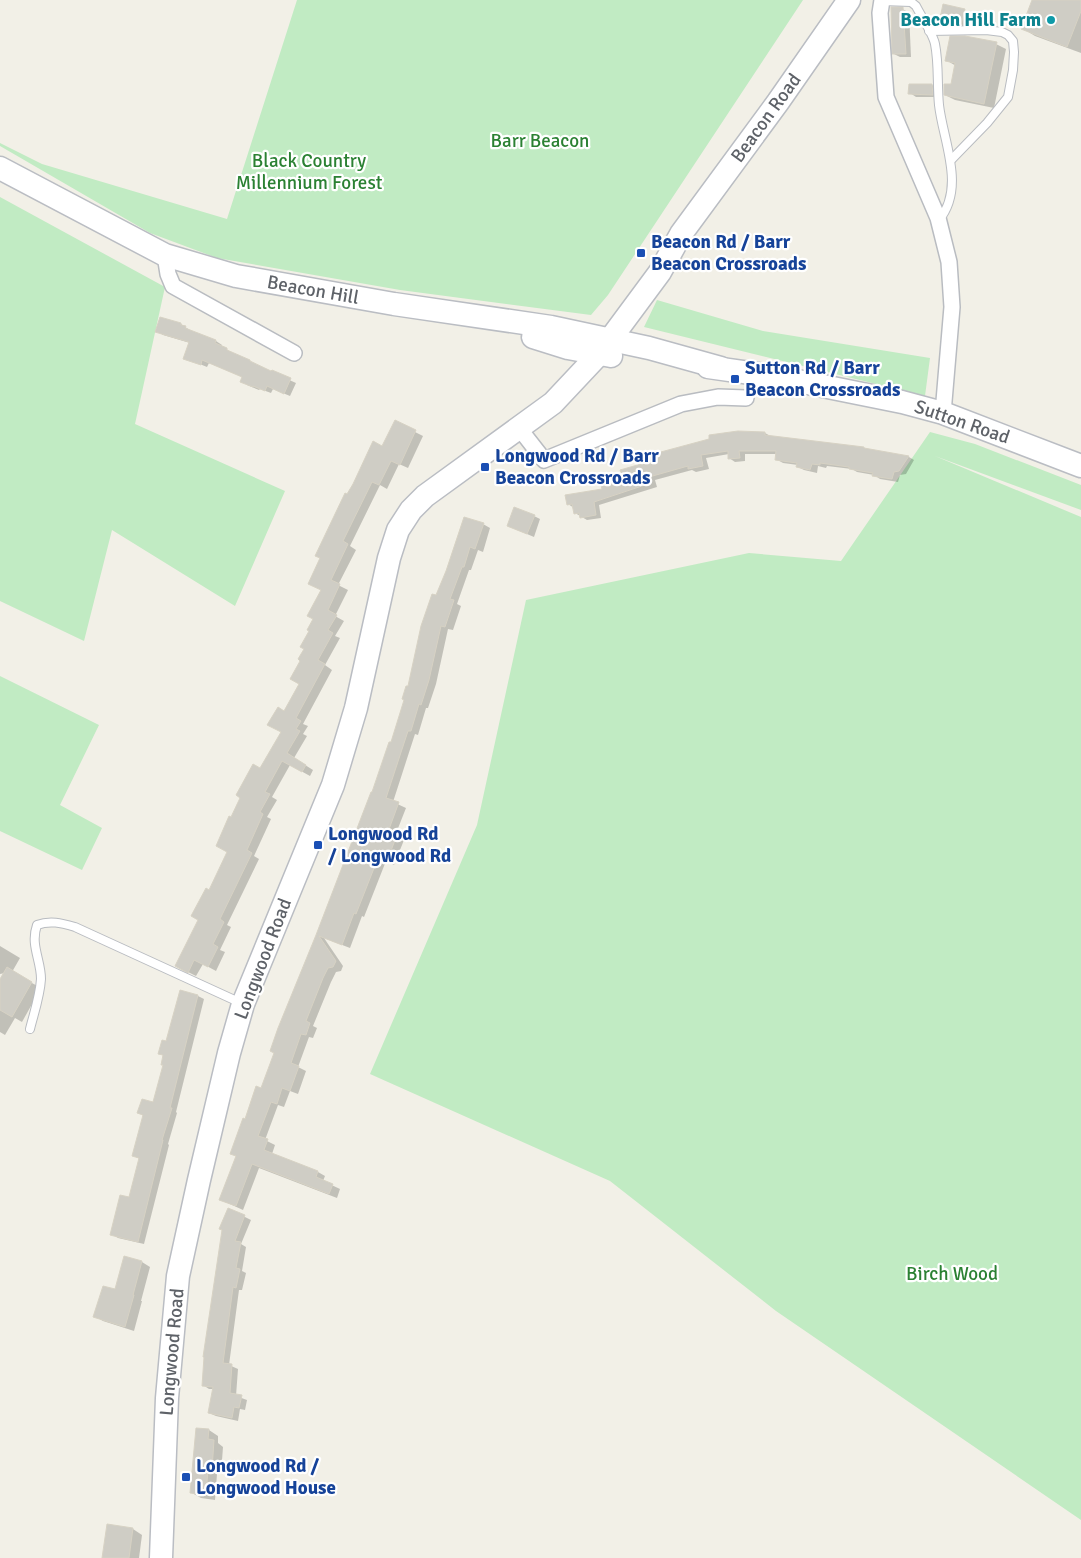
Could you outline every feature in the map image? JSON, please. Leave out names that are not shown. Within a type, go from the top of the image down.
[{"type":"main road","name":"Beacon Road","points":[[597,345],[660,272],[682,234],[849,0]]},
{"type":"main road","name":"Beacon Hill","points":[[0,168],[165,255],[236,276],[394,304],[551,327],[597,345]]},
{"type":"main road","name":"Sutton Road","points":[[597,345],[649,348],[721,368],[778,377],[892,400],[943,413],[1081,466]]},
{"type":"main road","name":"Longwood Road","points":[[161,1558],[167,1398],[178,1276],[214,1116],[243,1004],[333,785],[356,708],[389,558],[398,530],[411,510],[424,496],[553,403],[597,345]]},
{"type":"street","points":[[882,1],[880,13],[886,97],[939,220],[949,262],[952,307],[943,413]]},
{"type":"street","points":[[165,255],[168,274],[173,286],[294,353]]},
{"type":"street","points":[[519,428],[544,460],[681,404],[718,398],[746,398]]},
{"type":"lane","points":[[882,1],[911,2],[916,6],[935,42],[939,107],[951,160],[949,200],[945,212],[939,220]]},
{"type":"lane","points":[[929,31],[986,30],[1002,32],[1013,41],[1013,70],[1008,97],[987,123],[951,160]]},
{"type":"lane","points":[[30,1029],[38,1002],[41,979],[33,935],[37,925],[44,922],[58,922],[75,927],[243,1004]]},
{"type":"green space","name":"Barr Beacon","points":[[297,0],[803,0],[608,295],[591,315],[400,290],[217,258],[150,233],[0,146],[0,143],[42,164],[227,219]]},
{"type":"green space","points":[[0,197],[165,287],[135,424],[285,491],[235,606],[112,530],[84,641],[0,601]]},
{"type":"green space","points":[[657,300],[763,331],[930,358],[925,396],[644,327]]},
{"type":"green space","name":"Birch Wood","points":[[930,432],[975,444],[1081,485],[1081,510],[935,456],[1081,517],[1081,1520],[776,1311],[610,1181],[370,1074],[477,825],[526,600],[749,553],[841,561]]},
{"type":"green space","points":[[0,676],[99,725],[60,805],[102,828],[82,870],[0,831]]},
{"type":"building","name":"Beacon Hill Farm","points":[[1032,0],[1081,0],[1081,11],[1067,47],[1021,29]]},
{"type":"building","name":"Beacon Hill Farm","points":[[943,4],[965,9],[961,25],[939,23]]},
{"type":"building","points":[[891,7],[903,7],[906,54],[892,54]]},
{"type":"building","points":[[950,36],[965,36],[997,42],[984,104],[944,95],[944,84],[951,84],[955,63],[945,61]]},
{"type":"building","name":"Beacon Hill Farm","points":[[909,84],[932,84],[933,95],[908,94]]},
{"type":"building","points":[[160,317],[181,323],[181,325],[186,326],[185,328],[216,340],[215,343],[227,348],[227,350],[271,371],[291,378],[284,394],[267,386],[265,391],[240,382],[242,377],[202,360],[201,365],[183,359],[189,342],[155,332]]},
{"type":"building","points":[[395,420],[416,430],[400,465],[391,461],[379,485],[372,482],[343,541],[348,544],[331,580],[340,584],[328,610],[337,615],[328,630],[333,633],[318,660],[325,664],[296,718],[301,721],[296,729],[300,731],[287,753],[306,765],[302,772],[282,761],[265,792],[270,794],[260,812],[263,814],[247,850],[252,853],[220,919],[224,922],[213,944],[218,947],[208,967],[194,960],[188,973],[175,966],[198,920],[191,916],[206,888],[209,890],[227,852],[216,846],[229,816],[231,817],[240,798],[236,795],[253,764],[260,768],[281,732],[267,725],[278,707],[284,711],[299,684],[290,679],[300,661],[298,659],[304,649],[300,647],[313,619],[307,616],[321,590],[308,584],[320,558],[315,556],[345,493],[347,494],[353,484],[373,441],[382,446]]},
{"type":"building","points":[[738,431],[765,432],[765,435],[864,447],[909,456],[899,471],[894,472],[892,479],[872,476],[873,473],[849,469],[849,467],[820,463],[820,465],[812,464],[810,470],[796,467],[797,463],[775,460],[776,451],[739,451],[740,458],[728,459],[728,451],[701,455],[703,466],[688,469],[688,466],[649,477],[651,483],[594,502],[596,515],[580,518],[579,513],[574,514],[572,504],[567,505],[565,495],[602,489],[600,482],[622,475],[620,470],[648,462],[646,456],[709,439],[709,435]]},
{"type":"building","points":[[514,507],[535,515],[527,534],[507,526]]},
{"type":"building","points":[[464,517],[484,523],[475,549],[470,547],[464,567],[462,567],[450,599],[454,600],[445,627],[441,626],[429,680],[421,705],[419,704],[411,731],[408,731],[386,798],[399,802],[388,832],[397,835],[387,861],[378,858],[342,945],[319,936],[336,961],[333,967],[328,968],[323,978],[306,1021],[310,1023],[306,1035],[301,1034],[291,1063],[299,1066],[290,1091],[282,1088],[277,1104],[271,1102],[258,1136],[268,1139],[264,1150],[318,1171],[316,1177],[333,1184],[329,1194],[252,1164],[236,1206],[219,1200],[236,1156],[230,1154],[243,1118],[245,1119],[256,1086],[261,1088],[274,1053],[270,1051],[278,1028],[372,792],[389,742],[391,742],[404,700],[402,699],[406,686],[408,686],[421,626],[432,594],[436,595],[446,571]]},
{"type":"building","points":[[7,967],[32,982],[12,1017],[0,1010],[0,979]]},
{"type":"building","points":[[180,990],[198,995],[138,1242],[110,1235],[120,1195],[129,1197],[139,1158],[132,1156],[143,1115],[137,1113],[142,1099],[153,1102],[163,1065],[161,1065],[163,1055],[158,1054],[162,1040],[166,1041]]},
{"type":"building","points":[[228,1208],[245,1215],[235,1241],[241,1242],[236,1268],[240,1269],[236,1288],[233,1287],[223,1363],[232,1364],[230,1393],[242,1395],[239,1408],[234,1407],[232,1418],[208,1413],[213,1387],[202,1386],[203,1357],[222,1230],[219,1229]]},
{"type":"building","points":[[124,1256],[142,1261],[125,1327],[93,1317],[103,1286],[115,1289]]},
{"type":"building","points":[[196,1428],[209,1429],[208,1439],[214,1440],[212,1470],[208,1469],[206,1495],[190,1493]]},
{"type":"building","points":[[107,1524],[133,1528],[129,1558],[102,1558]]},
{"type":"place","name":"Beacon Hill Farm","points":[[1051,20]]},
{"type":"place","name":"Beacon Rd / Barr Beacon Crossroads","points":[[641,253]]},
{"type":"place","name":"Sutton Rd / Barr Beacon Crossroads","points":[[735,379]]},
{"type":"place","name":"Longwood Rd / Barr Beacon Crossroads","points":[[485,467]]},
{"type":"place","name":"Longwood Rd / Longwood Rd","points":[[318,845]]},
{"type":"place","name":"Longwood Rd / Longwood House","points":[[186,1477]]},
{"type":"park label","name":"Black Country Millennium Forest","points":[[309,172]]}]
